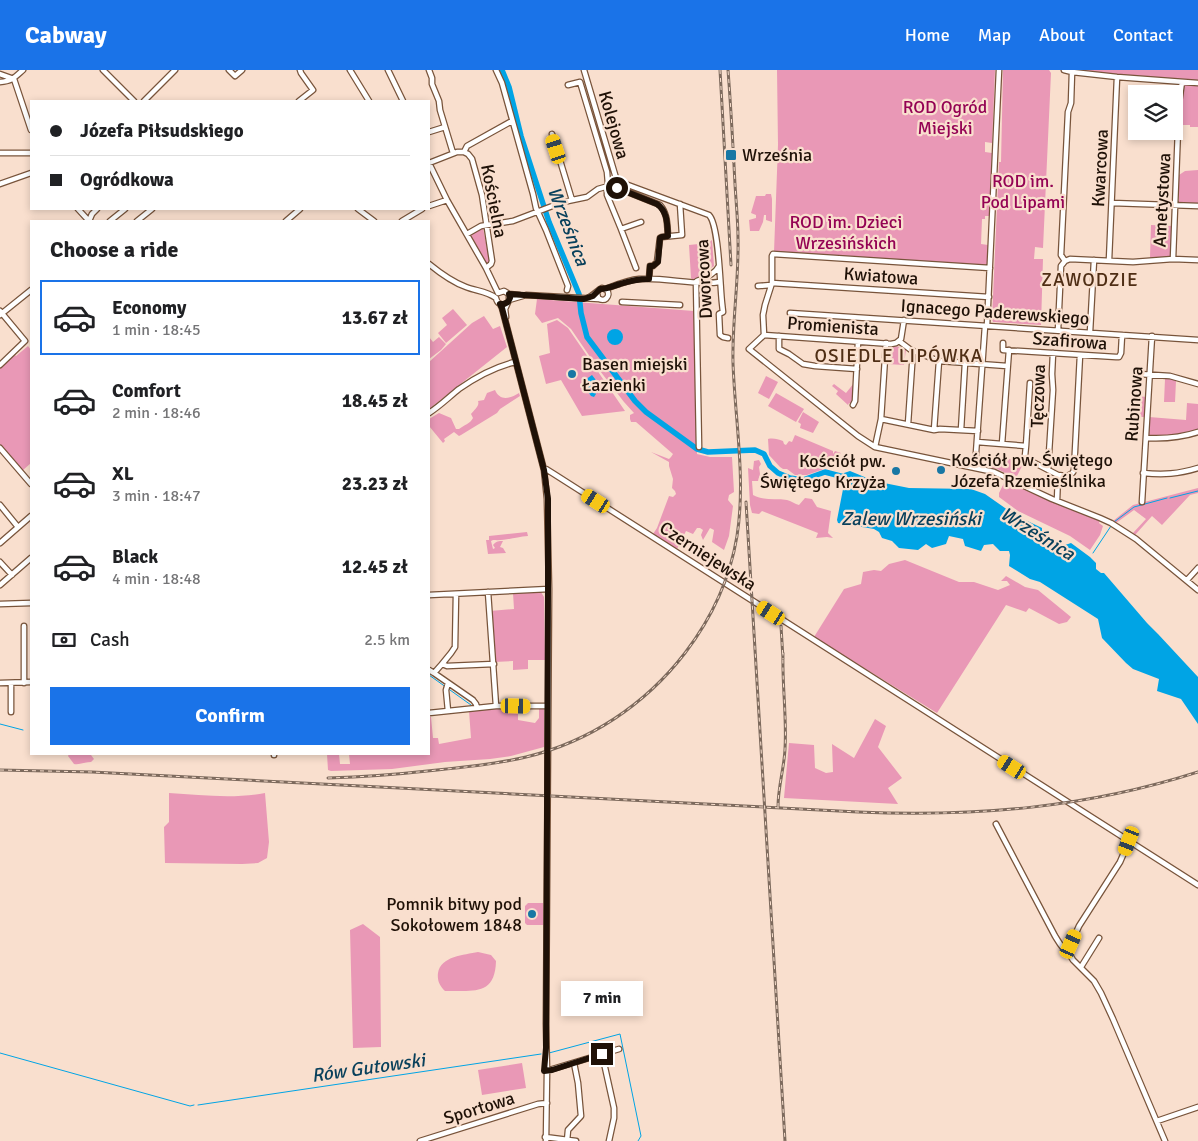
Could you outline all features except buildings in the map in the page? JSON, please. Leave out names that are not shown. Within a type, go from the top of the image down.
[{"type":"street","points":[[0,82],[14,79],[22,70]]},
{"type":"street","points":[[103,70],[133,100]]},
{"type":"street","points":[[145,100],[175,70]]},
{"type":"street","points":[[229,70],[235,76],[242,70]]},
{"type":"street","points":[[299,100],[313,90],[302,76],[300,70]]},
{"type":"street","points":[[350,70],[367,100]]},
{"type":"street","points":[[429,70],[453,153]]},
{"type":"street","points":[[496,70],[502,83],[539,212],[568,286],[567,290]]},
{"type":"street","name":"Kolejowa","points":[[584,70],[616,178],[620,182],[709,215]]},
{"type":"street","points":[[975,467],[990,268],[999,70]]},
{"type":"street","points":[[1064,70],[1118,77],[1198,83]]},
{"type":"street","points":[[391,71],[402,100]]},
{"type":"street","points":[[1065,261],[1061,255],[1068,112],[1071,103],[1072,72]]},
{"type":"street","points":[[0,74],[14,79]]},
{"type":"street","name":"Kwarcowa","points":[[1109,260],[1118,77]]},
{"type":"street","points":[[14,79],[30,127]]},
{"type":"street","points":[[568,85],[580,82],[607,172],[607,195],[636,268]]},
{"type":"street","name":"Ametystowa","points":[[1173,259],[1179,103],[1182,82]]},
{"type":"street","points":[[464,152],[467,146],[512,121]]},
{"type":"street","points":[[430,132],[445,127]]},
{"type":"street","points":[[552,134],[572,200]]},
{"type":"street","name":"Kościelna","points":[[430,163],[453,153],[464,152],[474,162],[482,195],[492,263],[486,268]]},
{"type":"street","points":[[0,153],[30,153]]},
{"type":"street","points":[[430,165],[447,200],[486,268],[498,294],[497,301],[500,304],[506,326],[546,483],[548,520],[548,706],[545,1139],[576,1141]]},
{"type":"street","points":[[0,184],[30,174]]},
{"type":"street","points":[[467,234],[481,226],[513,222],[548,208],[586,197],[598,189],[607,187],[620,189],[660,206],[665,213],[668,236]]},
{"type":"street","points":[[430,206],[447,200]]},
{"type":"street","points":[[1112,203],[1198,206]]},
{"type":"street","points":[[649,279],[650,266],[658,262],[660,238],[682,235],[680,204]]},
{"type":"street","points":[[79,210],[88,220]]},
{"type":"street","points":[[111,220],[124,210]]},
{"type":"street","points":[[138,220],[151,210]]},
{"type":"street","points":[[287,220],[299,210]]},
{"type":"street","points":[[359,210],[372,220]]},
{"type":"street","points":[[404,220],[420,210]]},
{"type":"street","name":"Dworcowa","points":[[709,215],[714,226],[719,266],[723,312],[719,314],[720,334],[728,338]]},
{"type":"street","points":[[621,229],[641,222]]},
{"type":"street","points":[[990,268],[773,254],[772,284],[765,305],[764,335],[750,349],[858,436],[875,447],[994,472],[1057,501],[1112,523],[1136,539],[1198,590]]},
{"type":"street","points":[[1058,330],[1061,266],[1065,261],[1070,259],[1133,262],[1173,259],[1198,260]]},
{"type":"street","points":[[1090,332],[1094,260]]},
{"type":"street","points":[[430,265],[445,276],[466,287],[491,294],[506,291],[508,299],[505,309],[506,326]]},
{"type":"street","points":[[696,282],[708,277],[719,266]]},
{"type":"street","points":[[488,289],[492,280]]},
{"type":"street","points":[[584,299],[593,296],[600,289],[607,291],[617,285],[636,280],[720,282]]},
{"type":"street","points":[[696,282],[699,447]]},
{"type":"street","name":"Kwiatowa","points":[[758,286],[772,284],[988,297]]},
{"type":"street","points":[[480,290],[488,289],[498,294]]},
{"type":"street","points":[[0,365],[25,341],[1,313],[30,291]]},
{"type":"street","points":[[500,304],[504,304],[508,299],[525,296],[603,300],[607,298],[607,291]]},
{"type":"street","points":[[597,292],[599,299]]},
{"type":"street","points":[[622,302],[680,305]]},
{"type":"street","name":"Ignacego Paderewskiego","points":[[790,313],[1198,340]]},
{"type":"street","name":"Promienista","points":[[764,335],[892,344],[899,341],[902,335],[904,320]]},
{"type":"street","name":"Szafirowa","points":[[1003,342],[1003,350],[1118,357],[1122,334]]},
{"type":"street","points":[[779,336],[779,349],[800,363],[815,366],[857,368]]},
{"type":"street","name":"Rubinowa","points":[[1142,502],[1152,336]]},
{"type":"street","name":"Promienista","points":[[899,341],[913,352],[939,360],[1007,366]]},
{"type":"street","points":[[853,405],[855,401],[858,342]]},
{"type":"street","points":[[875,447],[881,419],[886,343]]},
{"type":"street","points":[[1002,444],[1008,350]]},
{"type":"street","points":[[908,424],[913,352]]},
{"type":"street","name":"Tęczowa","points":[[1048,469],[1053,390],[1053,353]]},
{"type":"street","points":[[1057,501],[1058,475],[1070,475],[1074,470],[1080,355]]},
{"type":"street","points":[[934,430],[939,360]]},
{"type":"street","points":[[430,413],[477,378],[515,362]]},
{"type":"street","points":[[961,430],[965,363]]},
{"type":"street","points":[[1139,374],[1170,376],[1198,384]]},
{"type":"street","points":[[977,442],[1026,446],[1030,383]]},
{"type":"street","points":[[881,419],[934,430],[978,431]]},
{"type":"street","points":[[1146,438],[1178,438],[1198,432]]},
{"type":"street","name":"Tęczowa","points":[[1026,446],[1025,456],[1027,459],[1058,475]]},
{"type":"street","points":[[0,448],[30,483]]},
{"type":"street","points":[[1144,473],[1183,473],[1198,468]]},
{"type":"street","name":"Czerniejewska","points":[[544,470],[546,469],[561,478],[1198,885]]},
{"type":"street","points":[[0,505],[18,527]]},
{"type":"street","points":[[0,543],[30,517]]},
{"type":"street","points":[[0,585],[30,559]]},
{"type":"street","points":[[0,562],[12,575]]},
{"type":"street","points":[[1187,580],[1198,568]]},
{"type":"street","points":[[430,595],[548,589]]},
{"type":"street","points":[[488,592],[496,706]]},
{"type":"street","points":[[434,673],[455,647],[456,594]]},
{"type":"street","points":[[0,604],[30,603]]},
{"type":"street","points":[[24,626],[24,683]]},
{"type":"street","points":[[442,664],[447,666],[494,664]]},
{"type":"street","points":[[430,671],[474,702],[477,708]]},
{"type":"street","points":[[11,682],[11,712]]},
{"type":"street","points":[[0,683],[30,682]]},
{"type":"street","points":[[448,683],[446,694],[448,711]]},
{"type":"street","points":[[430,713],[496,706],[548,706]]},
{"type":"street","points":[[996,824],[1055,936],[1063,949],[1070,951]]},
{"type":"street","points":[[1129,841],[1120,862],[1079,926],[1071,944],[1070,955],[1094,981],[1101,993],[1165,1141]]},
{"type":"street","points":[[1081,967],[1099,938]]},
{"type":"street","points":[[546,1071],[618,1049]]},
{"type":"street","points":[[602,1054],[614,1108],[609,1141]]},
{"type":"street","points":[[567,1140],[568,1130],[581,1116],[574,1063]]},
{"type":"street","name":"Sportowa","points":[[420,1141],[546,1103]]},
{"type":"street","points":[[1157,1122],[1198,1107]]},
{"type":"green space","points":[[777,70],[995,70],[992,143],[985,142],[985,152],[992,153],[989,216],[985,216],[985,219],[982,219],[981,244],[988,245],[987,265],[774,252],[778,145]]},
{"type":"green space","name":"ROD im. Pod Lipami","points":[[1003,70],[1049,70],[1051,73],[1043,248],[1035,247],[1034,259],[1043,259],[1041,325],[993,322],[992,319],[999,162],[1001,162]]},
{"type":"green space","points":[[1073,70],[1198,70],[1198,81],[1126,76]]},
{"type":"green space","points":[[1185,84],[1198,85],[1198,127],[1183,125],[1183,87]]},
{"type":"green space","points":[[1198,170],[1198,205],[1179,203],[1179,175],[1185,171]]},
{"type":"green space","points":[[766,194],[771,194],[772,222],[766,220],[766,215],[764,215],[759,231],[750,231],[749,220],[756,218],[756,215],[751,213],[756,196],[765,196]]},
{"type":"green space","points":[[1151,225],[1173,226],[1172,255],[1169,258],[1136,260],[1150,258]]},
{"type":"green space","points":[[483,228],[490,263],[488,265],[485,264],[471,237],[472,234]]},
{"type":"green space","points":[[712,240],[714,266],[696,279],[692,279],[689,245],[708,243]]},
{"type":"green space","points":[[537,299],[694,311],[697,454],[710,457],[732,457],[734,492],[729,495],[728,500],[733,506],[729,536],[724,550],[712,542],[714,530],[710,528],[703,540],[701,535],[703,530],[700,528],[697,528],[693,534],[686,531],[677,549],[653,534],[669,496],[673,497],[676,494],[672,488],[673,479],[669,462],[651,452],[669,459],[673,454],[636,422],[631,422],[630,415],[634,413],[597,367],[571,329],[558,318],[542,323],[535,314]]},
{"type":"green space","points":[[453,309],[467,325],[446,343],[438,333],[447,325],[442,318]]},
{"type":"green space","points":[[484,316],[493,329],[500,326],[507,347],[430,408],[430,361],[472,323]]},
{"type":"green space","name":"Basen miejski Łazienki","points":[[557,320],[568,328],[625,411],[582,416],[561,380],[546,384],[539,356],[550,353],[547,324]]},
{"type":"green space","points":[[439,337],[446,344],[430,358],[430,338],[433,342]]},
{"type":"green space","points":[[28,346],[30,349],[30,464],[22,471],[0,445],[0,367]]},
{"type":"green space","points":[[889,346],[906,349],[904,365],[887,364]]},
{"type":"green space","points":[[766,376],[778,382],[769,399],[758,393]]},
{"type":"green space","points":[[1165,379],[1176,381],[1175,402],[1164,402]]},
{"type":"green space","points":[[854,383],[854,399],[848,405],[836,394],[838,391],[832,386],[834,384],[846,393]]},
{"type":"green space","points":[[495,390],[503,398],[519,393],[520,396],[461,435],[459,436],[454,432],[444,439],[443,443],[430,427],[430,418],[439,413],[451,418],[456,429],[459,429],[472,420],[471,414],[478,401],[484,400],[487,393]]},
{"type":"green space","points":[[776,393],[804,409],[796,422],[768,406]]},
{"type":"green space","points":[[1136,396],[1147,397],[1146,417],[1134,417]]},
{"type":"green space","points":[[1187,403],[1198,404],[1198,431],[1181,436],[1151,437],[1149,435],[1149,417],[1186,420]]},
{"type":"green space","points":[[803,412],[819,422],[813,433],[800,428],[801,424],[798,422]]},
{"type":"green space","points":[[795,435],[833,451],[833,454],[835,451],[841,453],[835,459],[834,464],[837,465],[840,458],[844,458],[843,463],[838,468],[827,468],[807,475],[795,475],[787,469],[783,469],[769,455],[768,439],[781,440],[786,445],[789,441],[792,442]]},
{"type":"green space","points":[[979,457],[1022,460],[1024,462],[1016,478],[997,469],[979,465]]},
{"type":"green space","points":[[759,460],[761,464],[758,481],[752,481],[753,495],[765,499],[787,500],[799,505],[805,498],[812,499],[817,507],[831,511],[828,533],[833,538],[816,538],[818,533],[762,511],[759,514],[752,513],[748,468],[753,470],[754,461]]},
{"type":"green space","points":[[1006,479],[1047,499],[1100,520],[1099,523],[1103,526],[1100,535],[1090,550],[1070,536],[1018,511],[999,497]]},
{"type":"green space","points":[[1198,488],[1198,493],[1190,495],[1162,525],[1152,516],[1135,535],[1133,533],[1146,519],[1134,510],[1116,523],[1113,521],[1133,505]]},
{"type":"green space","points":[[527,532],[528,536],[491,541],[493,549],[495,548],[493,545],[495,543],[503,541],[500,547],[506,553],[488,554],[486,540],[489,540],[489,536]]},
{"type":"green space","points":[[905,560],[959,582],[974,582],[998,590],[1010,585],[1007,581],[1001,581],[1006,576],[1025,587],[1038,590],[1071,617],[1067,622],[1059,624],[1029,608],[1026,612],[1006,605],[937,713],[814,637],[844,589],[861,584],[863,572],[881,571],[889,564]]},
{"type":"green space","points":[[541,592],[544,597],[545,660],[528,660],[528,669],[513,670],[513,661],[494,662],[490,611],[514,609],[513,593]]},
{"type":"green space","points":[[518,708],[518,720],[535,723],[539,718],[539,708],[544,709],[544,747],[511,756],[490,759],[445,762],[392,769],[328,770],[327,755],[339,755],[340,764],[350,764],[349,755],[430,755],[430,717],[433,738],[438,738],[439,744],[471,738],[469,711]]},
{"type":"green space","points":[[875,719],[886,726],[878,747],[902,778],[888,788],[898,804],[784,798],[789,743],[814,745],[815,768],[826,773],[833,772],[832,744],[854,758]]},
{"type":"green space","points":[[91,755],[94,759],[91,762],[74,764],[68,756]]},
{"type":"green space","points":[[169,793],[229,796],[265,793],[269,842],[267,858],[258,863],[242,864],[165,863],[164,827],[169,822]]},
{"type":"green space","points":[[528,903],[543,903],[543,925],[527,925],[525,923],[525,906]]},
{"type":"green space","points":[[363,924],[380,937],[381,1047],[353,1048],[350,930]]},
{"type":"green space","points":[[478,952],[491,955],[496,961],[495,973],[487,986],[473,991],[445,991],[439,983],[438,973],[440,967],[454,957]]},
{"type":"green space","points":[[522,1063],[526,1088],[482,1095],[478,1070]]},
{"type":"water","points":[[612,329],[618,329],[623,334],[621,343],[612,345],[607,340],[607,334]]},
{"type":"water","points":[[592,375],[599,384],[593,389],[600,386],[603,389],[600,393],[595,391],[594,397],[591,396],[584,386],[588,383],[585,380]]},
{"type":"water","name":"Zalew Wrzesiński","points":[[850,471],[869,480],[909,488],[971,489],[985,494],[1015,515],[1042,528],[1042,533],[1062,546],[1071,543],[1096,563],[1096,569],[1104,573],[1147,623],[1198,677],[1198,724],[1181,699],[1157,691],[1159,679],[1133,669],[1102,638],[1098,619],[1040,582],[1030,579],[1009,566],[1009,551],[1000,551],[993,544],[984,545],[981,551],[965,546],[963,539],[949,536],[946,544],[932,548],[926,544],[918,550],[899,548],[892,541],[882,538],[879,532],[874,529],[838,523],[845,479],[843,477],[844,473]]},
{"type":"waterway","name":"Wrześnica","points":[[502,70],[509,87],[521,136],[549,222],[579,294],[581,313],[587,337],[635,401],[646,412],[697,449],[708,452],[755,450],[764,454],[770,466],[778,473],[790,478],[803,480],[825,472],[848,478]]},
{"type":"waterway","points":[[1170,498],[1198,491]]},
{"type":"waterway","points":[[1114,522],[1134,507],[1167,498]]},
{"type":"waterway","points":[[1093,553],[1111,526]]},
{"type":"waterway","points":[[430,676],[471,705]]},
{"type":"waterway","points":[[0,724],[23,730]]},
{"type":"waterway","name":"Rów Gutowski","points":[[549,1053],[620,1034],[641,1136],[638,1141]]},
{"type":"waterway","name":"Rów Gutowski","points":[[0,1053],[190,1106],[194,1105]]},
{"type":"waterway","name":"Rów Gutowski","points":[[198,1105],[541,1054]]},
{"type":"railway","points":[[720,70],[731,265]]},
{"type":"railway","points":[[328,778],[396,774],[493,763],[526,757],[572,742],[614,719],[652,689],[685,653],[711,612],[730,568],[734,552],[740,493],[733,363],[738,232],[728,70]]},
{"type":"railway","points":[[746,502],[785,1141]]},
{"type":"railway","points":[[781,626],[783,659]]},
{"type":"railway","points":[[778,807],[785,737],[783,653]]},
{"type":"railway","points":[[0,770],[92,772],[902,813],[987,811],[1072,802],[1114,794],[1198,772]]},
{"type":"place","name":"Września","points":[[731,155]]},
{"type":"place","name":"Basen miejski Łazienki","points":[[572,374]]},
{"type":"place","name":"Kościół pw. Świętego Józefa Rzemieślnika","points":[[941,470]]},
{"type":"place","name":"Kościół pw. Świętego Krzyża","points":[[896,471]]},
{"type":"place","name":"Pomnik bitwy pod Sokołowem 1848","points":[[532,914]]},
{"type":"district","name":"ZAWODZIE","points":[[1090,279]]},
{"type":"district","name":"OSIEDLE LIPÓWKA","points":[[899,355]]},
{"type":"route","points":[[602,1054],[544,1071],[546,1048],[548,499],[544,470],[500,304],[508,302],[509,294],[584,299],[593,296],[600,289],[636,280],[649,279],[650,266],[658,262],[660,238],[668,236],[665,213],[657,204],[617,188]]},
{"type":"park label","name":"ROD Ogród Miejski","points":[[945,117]]},
{"type":"park label","name":"ROD im. Dzieci Wrzesińskich","points":[[846,232]]}]
